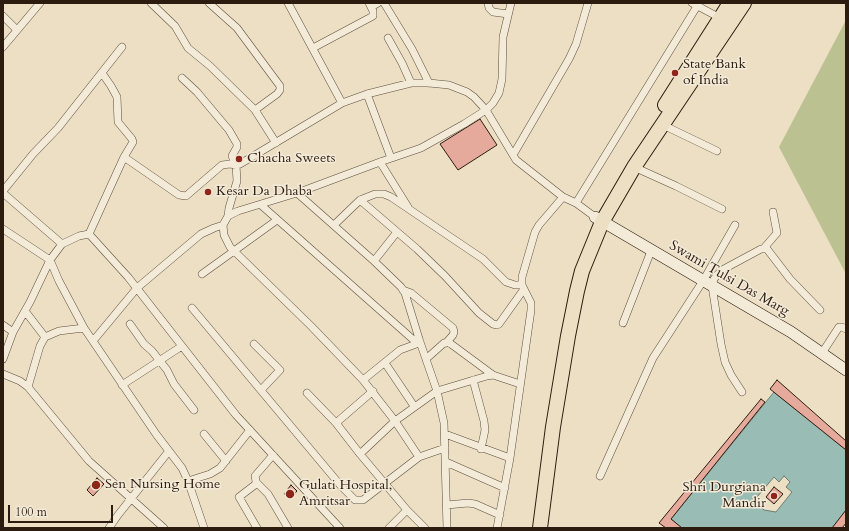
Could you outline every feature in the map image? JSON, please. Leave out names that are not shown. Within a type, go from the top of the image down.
[{"type":"highway","points":[[540,528],[553,427],[572,314],[582,271],[599,220],[663,125],[725,21],[730,3]]},
{"type":"highway","points":[[531,528],[566,298],[578,261],[599,220],[725,21],[744,3]]},
{"type":"street","points":[[3,47],[40,3]]},
{"type":"street","points":[[151,3],[175,26],[188,48],[210,66],[255,110],[276,143]]},
{"type":"street","points":[[210,3],[237,28],[280,86],[280,90],[277,94],[255,110]]},
{"type":"street","points":[[288,3],[342,103]]},
{"type":"street","points":[[313,48],[373,16],[373,11],[370,5],[378,3]]},
{"type":"street","points":[[384,3],[412,49],[429,83]]},
{"type":"street","points":[[488,3],[489,8],[493,12],[508,14]]},
{"type":"street","points":[[228,216],[238,211],[297,193],[431,144],[486,110],[493,103],[499,93],[502,79],[503,37],[511,3]]},
{"type":"street","points":[[513,155],[569,59],[576,44],[588,3]]},
{"type":"street","points":[[576,203],[696,4],[725,21]]},
{"type":"street","points":[[3,16],[17,30]]},
{"type":"street","points":[[388,38],[406,70],[411,83]]},
{"type":"street","points":[[62,244],[3,192],[33,154],[58,128],[122,48]]},
{"type":"street","points":[[89,234],[124,157],[133,142],[118,122],[117,97],[102,73]]},
{"type":"street","points":[[182,78],[197,92],[229,130],[237,144],[232,156],[236,165],[237,181],[228,216],[223,225],[226,240],[234,251],[364,380],[395,421],[419,457]]},
{"type":"street","points":[[124,157],[179,195],[186,196],[222,165],[240,164],[342,103],[367,94],[411,83],[449,85],[459,87],[474,97],[486,110],[520,164],[563,197],[576,203],[599,220]]},
{"type":"street","points":[[367,94],[391,158]]},
{"type":"street","points":[[663,125],[717,151]]},
{"type":"street","points":[[380,162],[409,209]]},
{"type":"street","points":[[634,167],[722,209]]},
{"type":"street","points":[[297,193],[374,261],[403,290],[411,293],[453,328],[453,335],[446,343],[426,358]]},
{"type":"street","points":[[334,225],[360,200],[375,194],[384,194],[483,259],[506,282],[515,286],[523,287]]},
{"type":"street","points":[[360,200],[445,276],[479,312],[496,325],[499,324],[523,287],[524,271],[532,238],[535,232],[563,197]]},
{"type":"street","points":[[261,205],[419,343]]},
{"type":"street","points":[[708,283],[722,270],[764,248],[777,233],[773,212]]},
{"type":"street","points":[[202,274],[277,220]]},
{"type":"street","name":"Swami Tulsi Das Marg","points":[[599,220],[791,332],[846,370]]},
{"type":"street","points":[[93,341],[137,288],[201,234],[223,225]]},
{"type":"street","points":[[600,476],[653,358],[708,283],[735,225]]},
{"type":"street","points":[[3,229],[50,260],[59,281],[84,328],[156,434],[182,468],[204,528]]},
{"type":"street","points":[[374,261],[397,232]]},
{"type":"street","points":[[3,359],[13,332],[50,260],[62,244],[79,236],[89,234]]},
{"type":"street","points":[[89,234],[137,288],[236,415],[340,528]]},
{"type":"street","points":[[764,248],[771,252],[790,279],[820,310]]},
{"type":"street","points":[[623,322],[651,251]]},
{"type":"street","points":[[708,283],[725,362],[742,392]]},
{"type":"street","points":[[497,528],[510,458],[531,310],[531,303],[523,287]]},
{"type":"street","points":[[403,290],[419,343],[438,391],[444,423],[447,528]]},
{"type":"street","points":[[192,308],[341,486],[355,500],[363,500],[419,457],[445,448]]},
{"type":"street","points":[[25,311],[45,337]]},
{"type":"street","points":[[130,324],[144,344],[152,351],[167,370],[176,388],[194,410]]},
{"type":"street","points":[[3,325],[13,332]]},
{"type":"street","points":[[822,353],[839,327],[842,326],[846,329]]},
{"type":"street","points":[[28,387],[40,346],[45,337],[59,332],[84,328]]},
{"type":"street","points":[[364,380],[400,350],[419,343]]},
{"type":"street","points":[[446,343],[451,344],[493,375],[520,384]]},
{"type":"street","points":[[254,344],[280,370],[261,390]]},
{"type":"street","points":[[122,385],[182,346]]},
{"type":"street","points":[[385,363],[414,406]]},
{"type":"street","points":[[3,374],[20,381],[28,387],[90,461],[164,528]]},
{"type":"street","points":[[360,454],[395,421],[414,406],[438,391],[493,375]]},
{"type":"street","points":[[473,380],[484,421],[485,430],[482,449]]},
{"type":"street","points":[[336,423],[373,391]]},
{"type":"street","points":[[307,393],[336,423],[406,510],[425,528]]},
{"type":"street","points":[[188,481],[215,472],[226,461],[250,430]]},
{"type":"street","points":[[204,434],[226,461]]},
{"type":"street","points":[[445,434],[482,449],[510,458]]},
{"type":"street","points":[[109,528],[169,451]]},
{"type":"street","points":[[273,455],[255,476],[256,482],[268,494],[288,528]]},
{"type":"street","points":[[446,462],[505,488]]},
{"type":"street","points":[[256,482],[239,497],[257,528]]},
{"type":"street","points":[[447,505],[468,503],[475,504],[500,515]]},
{"type":"street","points":[[389,528],[406,510]]},
{"type":"green space","points":[[846,20],[846,274],[779,147]]},
{"type":"water","points":[[774,392],[846,450],[846,510],[832,528],[682,528],[671,519]],"holes":[[[784,476],[790,482],[786,487],[792,492],[776,512],[764,510],[760,506],[757,497],[774,477],[779,482]]]},
{"type":"building","points":[[480,119],[497,145],[458,170],[440,144]]},
{"type":"building","points":[[777,380],[846,441],[846,450],[770,389]]},
{"type":"building","points":[[761,399],[765,402],[671,519],[682,528],[666,528],[659,523]]},
{"type":"building","points":[[97,478],[104,484],[93,496],[87,490]]},
{"type":"building","points":[[291,485],[297,491],[290,499],[284,494]]},
{"type":"building","name":"Shri Durgiana Mandir","points":[[774,487],[783,494],[774,504],[766,497]]},
{"type":"building","points":[[846,510],[846,523],[842,528],[832,528]]},
{"type":"place","name":"State Bank of India","points":[[675,73]]},
{"type":"place","name":"Chacha Sweets","points":[[239,159]]},
{"type":"place","name":"Kesar Da Dhaba","points":[[208,192]]},
{"type":"place","name":"Sen Nursing Home","points":[[96,485]]},
{"type":"place","name":"Gulati Hospital, Amritsar","points":[[290,494]]},
{"type":"place","name":"Shri Durgiana Mandir","points":[[774,496]]}]
